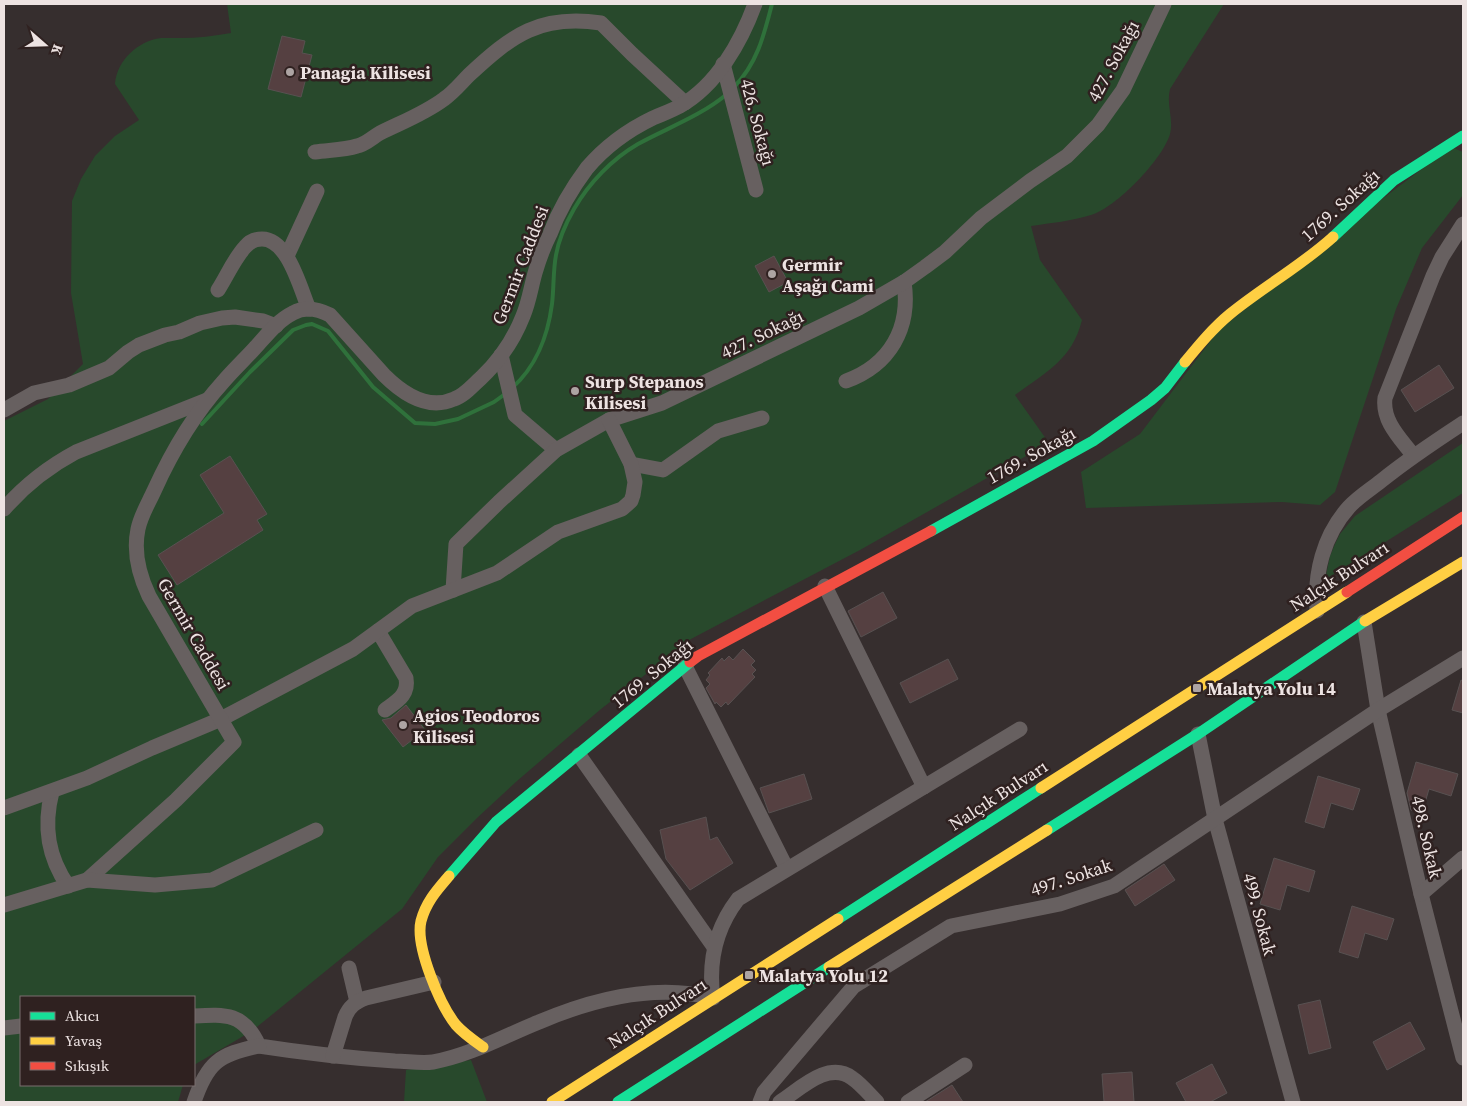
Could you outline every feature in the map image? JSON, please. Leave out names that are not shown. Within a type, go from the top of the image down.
[{"type":"main road","name":"1769. Sokağı","points":[[483,1047],[464,1034],[449,1017],[443,1006],[420,940],[421,922],[430,898],[496,822],[698,656],[1093,441],[1130,416],[1165,388],[1204,339],[1230,314],[1321,248],[1394,180],[1463,136]]},
{"type":"main road","name":"Nalçık Bulvarı","points":[[552,1102],[1463,517]]},
{"type":"main road","points":[[618,1102],[718,1036],[1198,734],[1364,622],[1463,562]]},
{"type":"street","name":"Germir Caddesi","points":[[87,880],[176,800],[234,742],[149,596],[136,558],[138,531],[146,506],[178,443],[208,400],[228,376],[276,326],[294,312],[309,309],[323,311],[330,315],[393,384],[411,397],[438,403],[456,399],[485,374],[501,355],[517,330],[530,295],[535,272],[551,231],[568,196],[578,181],[600,154],[614,142],[641,124],[685,103],[702,90],[723,64],[742,34],[755,4]]},
{"type":"street","name":"427. Sokağı","points":[[453,590],[456,544],[556,450],[609,420],[662,404],[858,308],[904,282],[945,252],[982,218],[1030,181],[1055,165],[1083,142],[1098,125],[1122,90],[1164,4]]},
{"type":"street","points":[[315,152],[359,146],[418,116],[447,97],[488,57],[512,38],[534,28],[571,20],[602,23],[632,54],[685,103]]},
{"type":"street","name":"426. Sokağı","points":[[723,64],[756,190]]},
{"type":"street","points":[[287,256],[317,191]]},
{"type":"street","points":[[1413,455],[1388,421],[1384,410],[1385,398],[1433,276],[1442,257],[1463,224]]},
{"type":"street","points":[[218,290],[242,251],[254,240],[265,239],[282,248],[309,309]]},
{"type":"street","points":[[846,381],[856,378],[874,367],[894,344],[905,315],[906,298],[904,282]]},
{"type":"street","points":[[4,410],[34,393],[69,385],[109,368],[118,359],[152,339],[179,332],[200,323],[235,317],[249,318],[276,326]]},
{"type":"street","points":[[501,355],[515,416],[556,450]]},
{"type":"street","points":[[4,509],[40,473],[64,459],[208,400]]},
{"type":"street","points":[[631,464],[663,470],[718,431],[762,418]]},
{"type":"street","points":[[4,808],[87,778],[221,719],[353,649],[412,606],[497,573],[558,532],[622,509],[630,500],[635,488],[631,464],[609,420]]},
{"type":"street","points":[[1317,611],[1318,570],[1327,543],[1337,524],[1350,506],[1413,455],[1463,423]]},
{"type":"street","points":[[825,586],[924,787]]},
{"type":"street","name":"498. Sokak","points":[[1364,622],[1378,710],[1421,894],[1463,1053]]},
{"type":"street","points":[[378,631],[406,678],[407,684],[402,698],[385,710]]},
{"type":"street","name":"497. Sokak","points":[[760,1102],[764,1092],[854,986],[951,926],[1060,904],[1114,886],[1378,710],[1463,658]]},
{"type":"street","points":[[686,666],[787,869]]},
{"type":"street","points":[[194,1102],[203,1078],[212,1065],[227,1055],[259,1046],[333,1056],[430,1063],[483,1047],[553,1016],[607,1000],[645,992],[672,991],[713,998],[710,969],[714,946],[725,918],[738,899],[1020,729]]},
{"type":"street","name":"499. Sokak","points":[[1198,734],[1215,819],[1293,1102]]},
{"type":"street","points":[[579,755],[714,946]]},
{"type":"street","points":[[52,792],[48,806],[47,834],[54,862],[68,886]]},
{"type":"street","points":[[4,905],[87,880],[156,885],[212,880],[316,830]]},
{"type":"street","points":[[1421,894],[1463,858]]},
{"type":"street","points":[[349,968],[357,1002]]},
{"type":"street","points":[[333,1056],[344,1017],[357,1002],[366,998],[434,982]]},
{"type":"street","points":[[195,1016],[224,1014],[232,1017],[251,1032],[259,1046]]},
{"type":"street","points":[[4,1028],[20,1026]]},
{"type":"street","points":[[908,1102],[965,1065]]},
{"type":"street","points":[[780,1102],[819,1076],[838,1073],[851,1077],[877,1102]]},
{"type":"green space","points":[[227,4],[1224,4],[1170,89],[1170,134],[1166,144],[1149,169],[1125,193],[1101,211],[1076,219],[1031,226],[1040,260],[1082,320],[1078,334],[1065,355],[1047,372],[1015,395],[1049,443],[860,550],[691,639],[601,709],[477,818],[438,857],[402,909],[252,1031],[195,1064],[195,996],[20,996],[20,1086],[183,1086],[178,1102],[4,1102],[4,421],[48,399],[83,364],[71,293],[72,201],[81,179],[95,156],[115,136],[139,120],[115,84],[124,60],[144,43],[153,40],[231,33]]},
{"type":"green space","points":[[1451,147],[1463,152],[1463,195],[1422,248],[1396,309],[1335,492],[1320,505],[1282,502],[1086,508],[1081,472],[1140,434],[1218,331],[1357,218]]},
{"type":"green space","points":[[1463,443],[1463,493],[1325,580],[1330,556],[1335,544],[1340,534],[1355,516]]},
{"type":"green space","points":[[471,1060],[487,1102],[404,1102],[406,1070]]},
{"type":"building","name":"Panagia Kilisesi","points":[[282,36],[305,41],[302,53],[312,55],[301,97],[268,89]]},
{"type":"building","name":"Germir Aşağı Cami","points":[[774,256],[788,282],[769,292],[755,266]]},
{"type":"building","points":[[1439,365],[1454,388],[1415,412],[1401,390]]},
{"type":"building","points":[[230,456],[267,514],[257,520],[263,530],[177,585],[158,555],[224,513],[200,475]]},
{"type":"building","points":[[883,592],[897,618],[861,637],[848,611]]},
{"type":"building","points":[[743,649],[755,661],[751,665],[756,670],[752,674],[755,677],[728,705],[726,702],[721,707],[716,702],[715,704],[706,688],[710,684],[706,680],[710,675],[708,673],[722,658],[724,661],[729,656],[733,660]]},
{"type":"building","points":[[948,659],[958,679],[910,703],[900,683]]},
{"type":"building","points":[[1461,680],[1463,681],[1463,713],[1452,710]]},
{"type":"building","name":"Agios Teodoros Kilisesi","points":[[406,705],[425,730],[403,747],[382,720],[391,718]]},
{"type":"building","points":[[1416,762],[1458,774],[1451,796],[1429,789],[1422,813],[1411,810],[1407,793]]},
{"type":"building","points":[[804,774],[812,799],[769,813],[760,788]]},
{"type":"building","points":[[1318,776],[1360,789],[1353,810],[1331,803],[1324,828],[1305,822]]},
{"type":"building","points":[[706,817],[710,840],[717,837],[733,863],[690,890],[666,859],[660,830]]},
{"type":"building","points":[[1274,858],[1315,871],[1309,892],[1287,885],[1280,910],[1260,904]]},
{"type":"building","points":[[1164,864],[1175,880],[1135,906],[1125,890]]},
{"type":"building","points":[[1352,906],[1394,919],[1387,940],[1365,933],[1358,958],[1339,952]]},
{"type":"building","points":[[1320,1000],[1331,1048],[1309,1054],[1298,1005]]},
{"type":"building","points":[[1410,1022],[1425,1049],[1387,1070],[1373,1042]]},
{"type":"building","points":[[1212,1064],[1227,1093],[1210,1102],[1186,1102],[1176,1083]]},
{"type":"building","points":[[1132,1072],[1134,1102],[1104,1102],[1102,1074]]},
{"type":"building","points":[[952,1085],[963,1102],[925,1102]]},
{"type":"waterway","points":[[734,87],[749,69],[759,49],[772,4]]},
{"type":"waterway","points":[[512,388],[528,370],[544,339],[552,304],[555,261],[559,243],[571,214],[580,199],[602,172],[628,150],[706,109],[727,94]]},
{"type":"waterway","points":[[202,424],[250,372],[293,330],[312,324],[328,331],[373,387],[415,423],[435,424],[458,419],[494,402],[505,394]]},
{"type":"traffic: fast","points":[[1333,237],[1394,180],[1463,136]]},
{"type":"traffic: fast","points":[[931,531],[1093,441],[1165,388],[1185,362]]},
{"type":"traffic: fast","points":[[1047,830],[1198,734],[1365,621]]},
{"type":"traffic: fast","points":[[449,876],[496,822],[690,662]]},
{"type":"traffic: fast","points":[[838,919],[1041,788]]},
{"type":"traffic: fast","points":[[618,1102],[829,967]]},
{"type":"traffic: slow","points":[[1185,362],[1212,331],[1230,314],[1333,237]]},
{"type":"traffic: slow","points":[[1365,621],[1463,562]]},
{"type":"traffic: slow","points":[[1041,788],[1347,592]]},
{"type":"traffic: slow","points":[[829,967],[1047,830]]},
{"type":"traffic: slow","points":[[449,876],[432,897],[423,914],[420,932],[422,945],[430,975],[450,1016],[462,1031],[483,1047]]},
{"type":"traffic: slow","points":[[552,1102],[838,919]]},
{"type":"traffic: jam","points":[[1347,592],[1463,517]]},
{"type":"traffic: jam","points":[[690,662],[931,531]]},
{"type":"place","name":"Panagia Kilisesi","points":[[290,72]]},
{"type":"place","name":"Germir Aşağı Cami","points":[[772,274]]},
{"type":"place","name":"Surp Stepanos Kilisesi","points":[[575,391]]},
{"type":"place","name":"Malatya Yolu 14","points":[[1197,688]]},
{"type":"place","name":"Agios Teodoros Kilisesi","points":[[403,725]]},
{"type":"place","name":"Malatya Yolu 12","points":[[749,975]]}]
